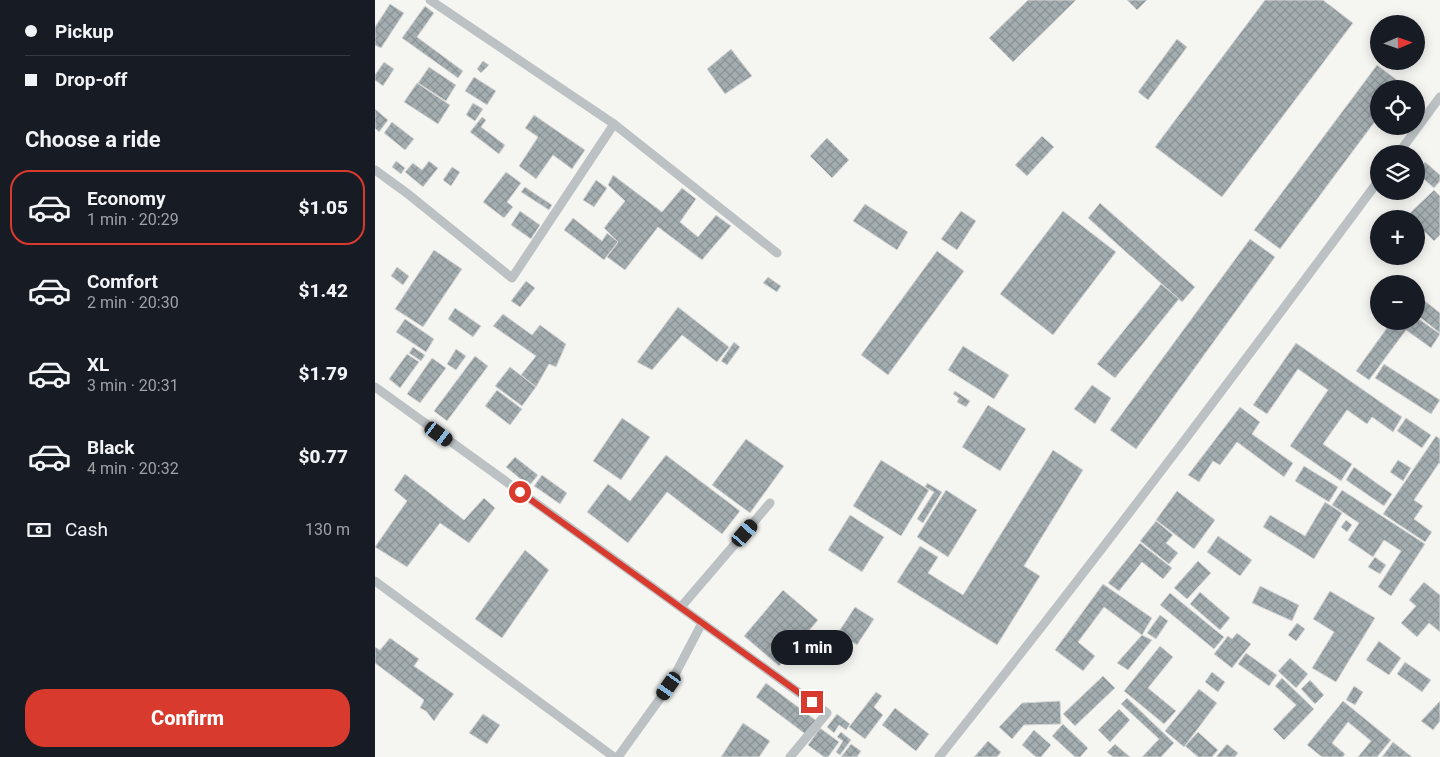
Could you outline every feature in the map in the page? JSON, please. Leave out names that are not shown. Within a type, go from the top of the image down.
[{"type":"street","points":[[430,0],[614,124],[777,253]]},
{"type":"street","points":[[1405,145],[1440,97]]},
{"type":"street","points":[[375,170],[408,194],[512,278],[614,124]]},
{"type":"street","points":[[939,757],[1013,664],[1370,192]]},
{"type":"street","points":[[375,388],[827,713],[790,757]]},
{"type":"street","points":[[681,608],[770,503]]},
{"type":"street","points":[[375,581],[616,757],[669,686],[702,623]]},
{"type":"building","points":[[1028,0],[1076,0],[1013,62],[989,38]]},
{"type":"building","points":[[1127,0],[1147,0],[1137,10]]},
{"type":"building","points":[[1265,0],[1323,0],[1353,23],[1222,197],[1155,147]]},
{"type":"building","points":[[390,4],[404,13],[381,48],[375,45],[375,27]]},
{"type":"building","points":[[425,6],[434,13],[417,37],[463,71],[458,78],[402,38]]},
{"type":"building","points":[[1177,39],[1187,47],[1148,100],[1138,92]]},
{"type":"building","points":[[731,49],[752,76],[725,94],[707,69]]},
{"type":"building","points":[[483,61],[489,65],[481,73],[477,69]]},
{"type":"building","points":[[384,62],[394,69],[383,86],[375,80],[375,75]]},
{"type":"building","points":[[429,67],[456,85],[446,101],[418,83]]},
{"type":"building","points":[[1373,70],[1384,70],[1397,80],[1370,80],[1370,128],[1280,249],[1254,230]]},
{"type":"building","points":[[474,77],[496,91],[487,105],[465,91]]},
{"type":"building","points":[[417,83],[450,105],[438,124],[404,102]]},
{"type":"building","points":[[473,103],[483,109],[475,121],[466,115]]},
{"type":"building","points":[[375,109],[388,120],[379,132],[375,128]]},
{"type":"building","points":[[534,115],[585,150],[572,169],[553,155],[536,179],[519,166],[538,137],[525,128]]},
{"type":"building","points":[[482,117],[486,120],[481,127],[505,145],[499,154],[470,132]]},
{"type":"building","points":[[392,122],[414,139],[405,150],[384,133]]},
{"type":"building","points":[[1042,136],[1054,147],[1027,176],[1015,165]]},
{"type":"building","points":[[827,138],[849,160],[832,178],[810,156]]},
{"type":"building","points":[[396,161],[405,168],[401,174],[392,167]]},
{"type":"building","points":[[429,161],[438,168],[423,187],[405,172],[413,163],[422,170]]},
{"type":"building","points":[[1425,162],[1440,175],[1440,181],[1434,188],[1425,180]]},
{"type":"building","points":[[452,167],[460,172],[451,186],[443,180]]},
{"type":"building","points":[[506,172],[521,183],[507,202],[513,207],[504,218],[483,202]]},
{"type":"building","points":[[613,175],[662,212],[682,188],[696,199],[680,222],[698,237],[716,215],[731,226],[702,260],[658,227],[625,270],[607,257],[618,242],[604,228],[625,201],[608,185]]},
{"type":"building","points":[[596,180],[607,188],[594,207],[583,200]]},
{"type":"building","points":[[525,187],[552,205],[549,210],[521,192]]},
{"type":"building","points":[[1434,190],[1440,196],[1440,235],[1434,241],[1425,232],[1425,210],[1413,210]]},
{"type":"building","points":[[1100,203],[1195,287],[1182,302],[1088,218]]},
{"type":"building","points":[[865,204],[908,232],[897,250],[853,221]]},
{"type":"building","points":[[520,211],[540,225],[531,239],[511,225]]},
{"type":"building","points":[[961,211],[976,221],[957,250],[941,239]]},
{"type":"building","points":[[1063,211],[1116,252],[1053,335],[1000,294]]},
{"type":"building","points":[[573,218],[602,241],[607,233],[618,242],[604,260],[564,230]]},
{"type":"building","points":[[1250,239],[1275,257],[1136,449],[1110,430]]},
{"type":"building","points":[[434,250],[462,269],[423,327],[395,309]]},
{"type":"building","points":[[937,251],[964,271],[888,375],[861,355]]},
{"type":"building","points":[[397,267],[409,276],[403,285],[391,276]]},
{"type":"building","points":[[768,277],[781,286],[777,292],[763,283]]},
{"type":"building","points":[[526,281],[535,288],[520,307],[511,301]]},
{"type":"building","points":[[1161,284],[1179,299],[1115,378],[1097,364]]},
{"type":"building","points":[[1425,301],[1440,313],[1440,333],[1425,321]]},
{"type":"building","points":[[678,307],[729,347],[717,362],[682,335],[652,370],[637,362]]},
{"type":"building","points":[[455,308],[481,326],[473,337],[448,319]]},
{"type":"building","points":[[503,314],[532,335],[540,325],[566,344],[556,367],[549,364],[536,387],[521,375],[536,356],[493,326]]},
{"type":"building","points":[[405,319],[434,339],[426,352],[396,332]]},
{"type":"building","points":[[1425,323],[1440,334],[1431,348],[1406,330],[1425,330]]},
{"type":"building","points":[[1386,330],[1406,330],[1369,380],[1356,371]]},
{"type":"building","points":[[734,342],[740,347],[727,365],[721,361]]},
{"type":"building","points":[[1296,343],[1402,417],[1393,432],[1372,417],[1367,424],[1347,410],[1323,444],[1352,464],[1341,481],[1290,446],[1328,390],[1298,369],[1267,414],[1253,405]]},
{"type":"building","points":[[963,346],[1009,375],[994,399],[948,370]]},
{"type":"building","points":[[413,347],[425,355],[421,361],[409,353]]},
{"type":"building","points":[[456,349],[466,356],[456,370],[447,364]]},
{"type":"building","points":[[407,354],[419,362],[400,388],[389,379]]},
{"type":"building","points":[[475,356],[488,366],[447,421],[434,411]]},
{"type":"building","points":[[432,358],[446,368],[420,403],[407,394]]},
{"type":"building","points":[[1384,364],[1440,400],[1431,414],[1375,378]]},
{"type":"building","points":[[510,367],[536,387],[522,406],[495,386]]},
{"type":"building","points":[[1092,385],[1111,398],[1095,424],[1074,409]]},
{"type":"building","points":[[497,390],[522,409],[510,425],[485,406]]},
{"type":"building","points":[[955,391],[970,401],[966,407],[957,402],[959,398],[953,394]]},
{"type":"building","points":[[988,405],[1026,429],[1000,471],[962,447]]},
{"type":"building","points":[[1240,407],[1260,422],[1252,434],[1293,463],[1284,477],[1237,442],[1220,465],[1213,461],[1199,482],[1188,475]]},
{"type":"building","points":[[622,418],[650,437],[621,480],[593,461]]},
{"type":"building","points":[[1406,418],[1431,435],[1422,448],[1397,431]]},
{"type":"building","points":[[1436,436],[1440,439],[1440,464],[1414,500],[1423,506],[1414,519],[1432,532],[1425,542],[1383,514]]},
{"type":"building","points":[[746,439],[784,466],[750,513],[712,485]]},
{"type":"building","points":[[1053,450],[1083,470],[1024,566],[1040,576],[997,645],[897,582],[920,546],[938,557],[928,573],[963,595]]},
{"type":"building","points":[[666,455],[740,511],[722,534],[667,492],[628,543],[587,512],[608,484],[630,501]]},
{"type":"building","points":[[515,457],[538,475],[529,486],[506,467]]},
{"type":"building","points":[[881,460],[929,490],[901,536],[853,506]]},
{"type":"building","points":[[1398,460],[1411,468],[1403,481],[1390,472]]},
{"type":"building","points":[[1304,466],[1338,487],[1329,502],[1295,481]]},
{"type":"building","points":[[1354,467],[1392,494],[1384,506],[1346,480]]},
{"type":"building","points":[[405,474],[464,520],[484,498],[495,508],[469,543],[440,523],[407,567],[375,547],[407,501],[394,490]]},
{"type":"building","points":[[542,475],[567,493],[560,504],[534,486]]},
{"type":"building","points":[[927,483],[942,492],[923,523],[917,519],[934,492],[925,487]]},
{"type":"building","points":[[946,490],[977,510],[948,557],[917,537]]},
{"type":"building","points":[[1342,490],[1425,544],[1391,596],[1378,587],[1401,551],[1384,540],[1373,557],[1348,540],[1359,523],[1332,505]]},
{"type":"building","points":[[1177,491],[1215,520],[1194,549],[1156,520]]},
{"type":"building","points":[[1325,502],[1342,513],[1314,559],[1263,527],[1270,515],[1305,536]]},
{"type":"building","points":[[850,515],[884,537],[862,572],[828,550]]},
{"type":"building","points":[[1346,520],[1352,525],[1347,532],[1341,527]]},
{"type":"building","points":[[1156,521],[1173,535],[1166,543],[1178,553],[1169,564],[1140,541]]},
{"type":"building","points":[[1218,536],[1252,560],[1240,576],[1207,552]]},
{"type":"building","points":[[1140,543],[1172,568],[1163,579],[1142,562],[1119,591],[1108,583]]},
{"type":"building","points":[[525,550],[549,570],[502,638],[475,619]]},
{"type":"building","points":[[1375,557],[1386,565],[1380,574],[1368,567]]},
{"type":"building","points":[[1198,561],[1211,573],[1187,599],[1174,588]]},
{"type":"building","points":[[1424,582],[1440,595],[1440,632],[1429,623],[1417,637],[1401,623],[1416,606],[1409,600]]},
{"type":"building","points":[[1103,584],[1152,618],[1142,635],[1104,607],[1078,642],[1095,656],[1083,671],[1055,650]]},
{"type":"building","points":[[1260,586],[1299,605],[1292,621],[1252,603]]},
{"type":"building","points":[[783,590],[818,620],[779,666],[744,636]]},
{"type":"building","points":[[1330,591],[1375,618],[1336,682],[1312,668],[1334,632],[1313,619]]},
{"type":"building","points":[[1200,592],[1230,618],[1220,630],[1190,604]]},
{"type":"building","points":[[1170,593],[1224,637],[1214,649],[1160,605]]},
{"type":"building","points":[[855,607],[874,619],[857,645],[838,633]]},
{"type":"building","points":[[1160,615],[1168,621],[1156,639],[1147,633]]},
{"type":"building","points":[[1297,623],[1305,629],[1296,641],[1288,635]]},
{"type":"building","points":[[1237,633],[1251,644],[1232,668],[1214,654],[1228,636],[1232,639]]},
{"type":"building","points":[[1142,635],[1152,640],[1128,670],[1117,663]]},
{"type":"building","points":[[390,638],[419,659],[414,666],[454,694],[434,721],[426,711],[420,708],[424,700],[375,663],[375,647],[380,650]]},
{"type":"building","points":[[1379,641],[1401,658],[1389,675],[1366,660]]},
{"type":"building","points":[[1160,646],[1173,657],[1148,688],[1176,711],[1164,724],[1124,691]]},
{"type":"building","points":[[1246,653],[1277,675],[1269,686],[1238,664]]},
{"type":"building","points":[[1290,658],[1308,674],[1296,688],[1278,671]]},
{"type":"building","points":[[1405,662],[1431,680],[1422,692],[1397,674]]},
{"type":"building","points":[[1212,672],[1225,682],[1218,692],[1205,682]]},
{"type":"building","points":[[1103,676],[1115,688],[1075,726],[1063,714]]},
{"type":"building","points":[[1282,678],[1314,709],[1284,740],[1273,729],[1296,705],[1275,686]]},
{"type":"building","points":[[1310,680],[1324,695],[1315,704],[1301,689]]},
{"type":"building","points":[[766,683],[818,722],[808,736],[756,697]]},
{"type":"building","points":[[1354,686],[1363,692],[1355,705],[1346,700]]},
{"type":"building","points":[[1199,689],[1217,703],[1184,747],[1165,731]]},
{"type":"building","points":[[876,692],[882,696],[874,707],[883,715],[865,739],[849,727]]},
{"type":"building","points":[[1127,698],[1174,743],[1161,757],[1142,757],[1159,739],[1121,704]]},
{"type":"building","points":[[1060,701],[1061,724],[1024,725],[1012,739],[999,727],[1022,703]]},
{"type":"building","points":[[1343,701],[1391,740],[1377,757],[1358,757],[1371,741],[1348,722],[1332,743],[1345,754],[1343,757],[1322,757],[1307,745]]},
{"type":"building","points":[[1440,701],[1440,721],[1433,730],[1421,721]]},
{"type":"building","points":[[895,708],[929,734],[916,751],[882,725]]},
{"type":"building","points":[[1119,709],[1130,720],[1110,742],[1098,730]]},
{"type":"building","points":[[483,714],[500,725],[487,744],[469,733]]},
{"type":"building","points":[[837,714],[850,724],[846,730],[839,725],[834,733],[827,727]]},
{"type":"building","points":[[743,723],[770,741],[759,757],[721,757]]},
{"type":"building","points":[[1063,724],[1088,748],[1080,757],[1075,757],[1052,736]]},
{"type":"building","points":[[820,728],[839,742],[828,757],[824,757],[808,745]]},
{"type":"building","points":[[1034,730],[1051,745],[1041,757],[1036,757],[1022,745]]},
{"type":"building","points":[[841,732],[851,740],[840,755],[836,752],[843,741],[837,737]]},
{"type":"building","points":[[1198,732],[1218,750],[1212,757],[1198,757],[1185,746]]},
{"type":"building","points":[[988,741],[1001,752],[997,757],[974,757]]},
{"type":"building","points":[[1393,742],[1412,757],[1382,757]]},
{"type":"building","points":[[851,744],[861,751],[857,757],[841,757]]},
{"type":"building","points":[[1115,744],[1130,757],[1113,757],[1107,752]]},
{"type":"building","points":[[1227,744],[1238,753],[1235,757],[1216,757]]},
{"type":"route","points":[[520,492],[812,702]]}]
